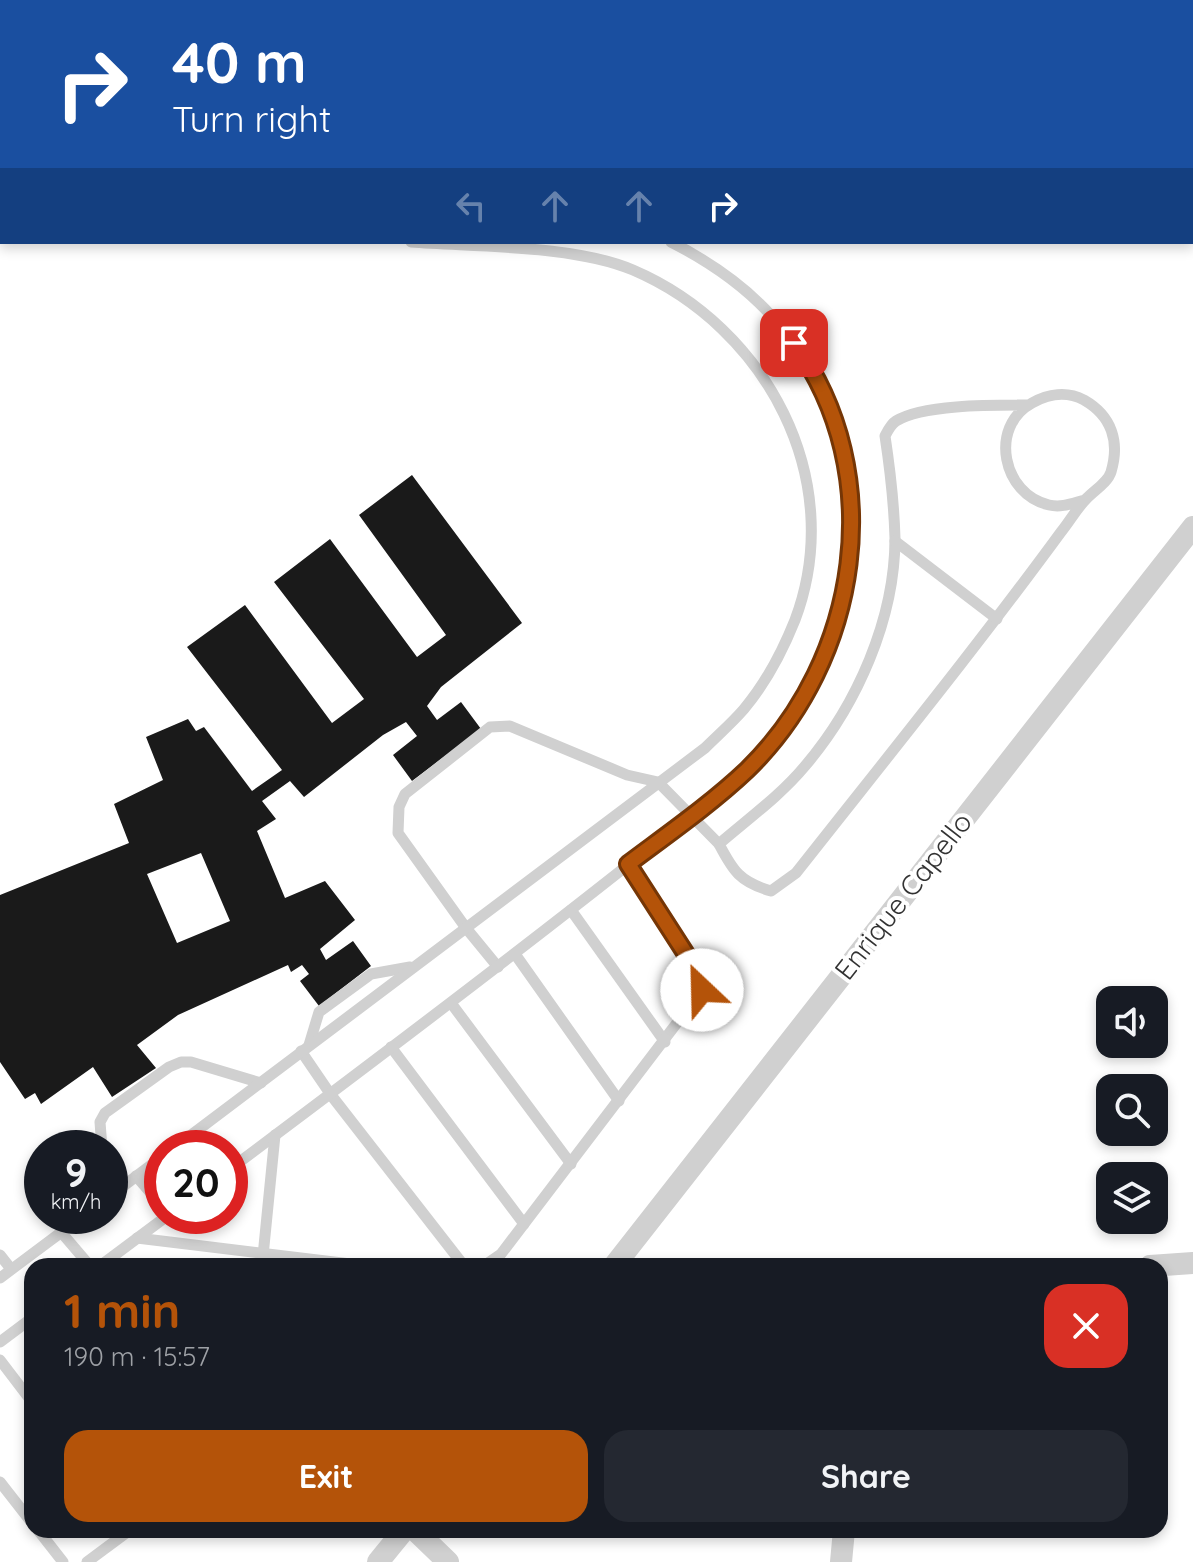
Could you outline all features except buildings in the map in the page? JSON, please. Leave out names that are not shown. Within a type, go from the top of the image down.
[{"type":"street","name":"Enrique Capello","points":[[620,1258],[1193,527]]},
{"type":"street","points":[[1168,1265],[1193,1263]]},
{"type":"street","points":[[378,1562],[398,1538]]},
{"type":"street","points":[[423,1538],[448,1562]]},
{"type":"street","points":[[841,1562],[843,1538]]},
{"type":"lane","points":[[198,1130],[705,748],[745,708],[775,662],[795,618],[806,575],[809,495],[789,422],[774,391],[722,326],[665,285],[605,260],[560,253],[438,244]]},
{"type":"lane","points":[[248,1155],[515,954],[747,769],[786,723],[818,671],[839,619],[852,538],[850,485],[841,440],[804,357],[784,330],[754,296],[722,270],[675,244]]},
{"type":"lane","points":[[498,967],[398,833],[398,819],[405,794],[490,727],[510,726],[627,775],[658,782],[719,844],[733,870],[752,886],[771,891],[796,873],[997,619],[1085,500],[1110,476],[1116,447],[1112,428],[1099,409],[1081,398],[1062,394],[1047,396],[1028,405],[1010,426],[1004,453],[1009,473],[1019,489],[1035,500],[1063,506],[1085,500]]},
{"type":"lane","points":[[719,844],[804,768],[832,730],[864,674],[880,630],[890,587],[895,541],[885,436],[893,422],[914,413],[988,405],[1028,405]]},
{"type":"lane","points":[[895,541],[997,619]]},
{"type":"lane","points":[[495,1258],[571,1164],[702,990],[702,979],[628,864]]},
{"type":"lane","points":[[571,910],[665,1042]]},
{"type":"lane","points":[[515,954],[619,1101]]},
{"type":"lane","points":[[305,1048],[319,1012],[371,974],[414,967]]},
{"type":"lane","points":[[451,1003],[571,1164]]},
{"type":"lane","points":[[391,1047],[524,1224]]},
{"type":"lane","points":[[305,1048],[331,1095],[458,1258]]},
{"type":"lane","points":[[101,1130],[100,1122],[105,1113],[169,1067],[191,1062],[261,1083]]},
{"type":"lane","points":[[263,1258],[275,1135]]},
{"type":"lane","points":[[128,1182],[144,1170]]},
{"type":"lane","points":[[136,1176],[144,1185]]},
{"type":"lane","points":[[111,1258],[144,1233]]},
{"type":"lane","points":[[26,1258],[58,1234]]},
{"type":"lane","points":[[63,1234],[83,1258]]},
{"type":"lane","points":[[137,1238],[312,1258]]},
{"type":"lane","points":[[0,1255],[11,1269]]},
{"type":"lane","points":[[0,1278],[24,1259]]},
{"type":"lane","points":[[0,1342],[24,1324]]},
{"type":"lane","points":[[0,1360],[24,1392]]},
{"type":"lane","points":[[0,1482],[24,1513]]},
{"type":"lane","points":[[44,1538],[63,1562]]},
{"type":"lane","points":[[87,1562],[119,1538]]},
{"type":"route","points":[[702,990],[702,979],[628,864],[747,769],[786,723],[818,671],[839,619],[852,538],[850,485],[841,440],[824,396],[794,343]]}]
